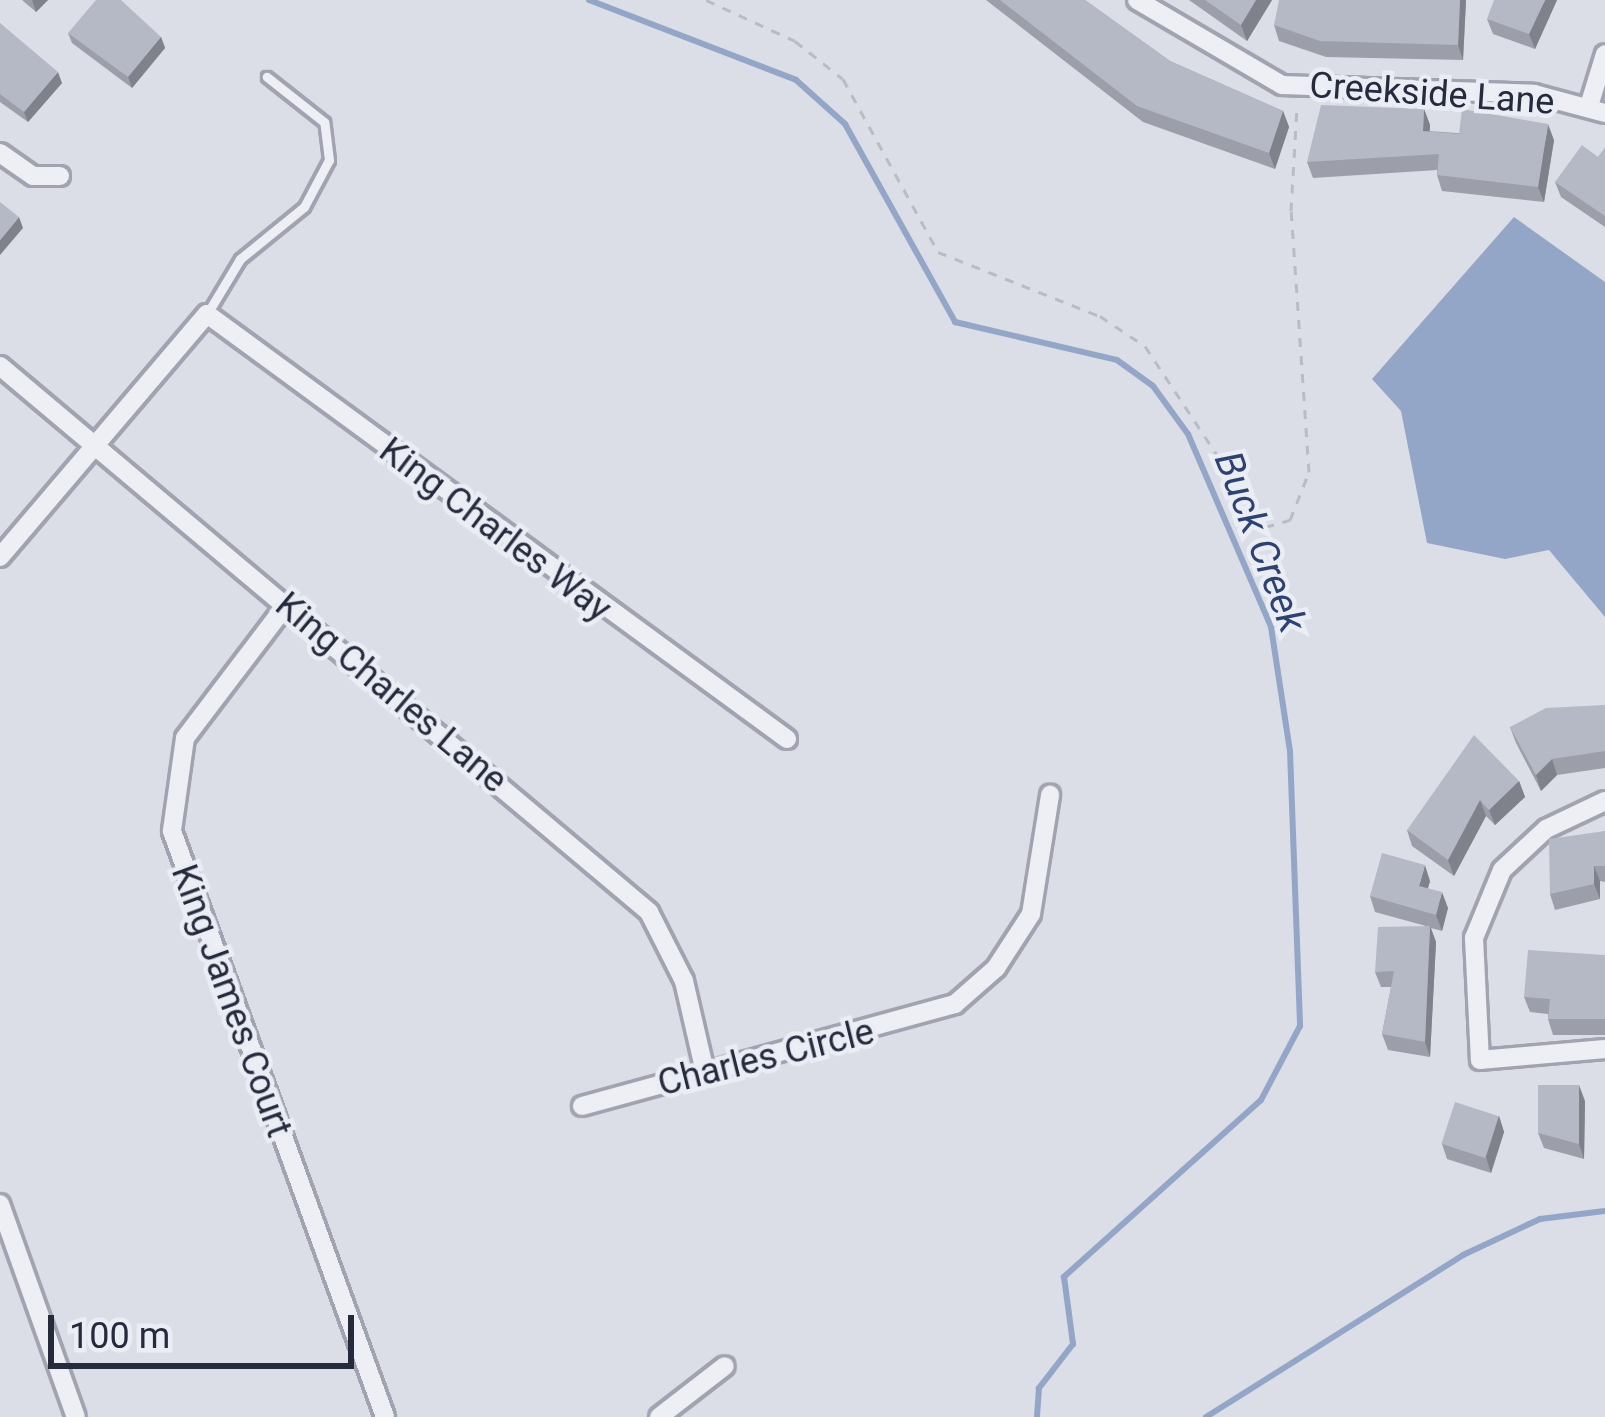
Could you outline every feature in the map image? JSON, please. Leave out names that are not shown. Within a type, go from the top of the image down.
[{"type":"street","name":"Creekside Lane","points":[[1137,0],[1282,85],[1534,94],[1597,110]]},
{"type":"street","points":[[1597,110],[1605,54]]},
{"type":"street","points":[[0,154],[33,176],[60,176]]},
{"type":"street","points":[[0,557],[206,314]]},
{"type":"street","name":"King Charles Way","points":[[206,314],[787,739]]},
{"type":"street","name":"King Charles Lane","points":[[0,366],[649,912],[684,981],[705,1072]]},
{"type":"street","name":"King James Court","points":[[286,605],[185,737],[172,831],[385,1417]]},
{"type":"street","name":"Charles Circle","points":[[582,1106],[950,1006],[996,968],[1031,914],[1051,795]]},
{"type":"street","points":[[1605,801],[1546,829],[1502,870],[1474,938],[1480,1060],[1605,1049]]},
{"type":"street","points":[[0,1204],[76,1417]]},
{"type":"street","points":[[659,1417],[724,1366]]},
{"type":"lane","points":[[206,314],[240,259],[304,207],[329,160],[324,122],[267,77]]},
{"type":"path","points":[[706,0],[795,41],[843,79],[938,252],[1100,316],[1145,346],[1265,527],[1290,520],[1309,472],[1291,212],[1303,116],[1282,85]]},
{"type":"water","points":[[1514,217],[1605,282],[1605,617],[1549,550],[1505,559],[1427,543],[1401,411],[1372,379]]},
{"type":"building","points":[[96,0],[121,0],[161,37],[128,77],[68,33]]},
{"type":"building","points":[[1000,0],[1085,0],[1170,61],[1283,111],[1269,153],[1137,106]]},
{"type":"building","points":[[1205,0],[1256,0],[1241,25]]},
{"type":"building","points":[[1279,0],[1460,0],[1458,45],[1320,41],[1274,25]]},
{"type":"building","points":[[1494,0],[1545,0],[1529,34],[1487,19]]},
{"type":"building","points":[[0,23],[58,72],[24,112],[0,94]]},
{"type":"building","points":[[1321,105],[1424,109],[1423,131],[1459,134],[1462,109],[1548,124],[1538,187],[1437,175],[1439,154],[1307,162]]},
{"type":"building","points":[[1582,145],[1598,157],[1605,148],[1605,216],[1555,182]]},
{"type":"building","points":[[0,202],[19,217],[0,240]]},
{"type":"building","points":[[1605,705],[1605,751],[1552,759],[1536,775],[1510,727],[1546,708]]},
{"type":"building","points":[[1474,735],[1519,781],[1489,810],[1480,800],[1448,860],[1407,830]]},
{"type":"building","points":[[1605,831],[1605,866],[1594,866],[1594,884],[1550,894],[1549,839]]},
{"type":"building","points":[[1382,853],[1425,865],[1419,886],[1442,892],[1436,915],[1370,896]]},
{"type":"building","points":[[1430,926],[1425,1042],[1382,1034],[1394,971],[1375,972],[1378,927]]},
{"type":"building","points":[[1528,950],[1605,955],[1605,1019],[1548,1019],[1550,999],[1524,997]]},
{"type":"building","points":[[1538,1085],[1579,1085],[1579,1144],[1538,1133]]},
{"type":"building","points":[[1455,1102],[1499,1116],[1485,1158],[1441,1144]]},
{"type":"waterway","name":"Buck Creek","points":[[589,0],[796,80],[845,124],[955,322],[1117,360],[1153,386],[1188,434],[1271,627],[1290,751],[1300,1026],[1261,1100],[1064,1277],[1073,1344],[1039,1388],[1037,1417]]},
{"type":"waterway","name":"Buck Creek","points":[[1206,1417],[1463,1255],[1540,1219],[1605,1211]]}]
